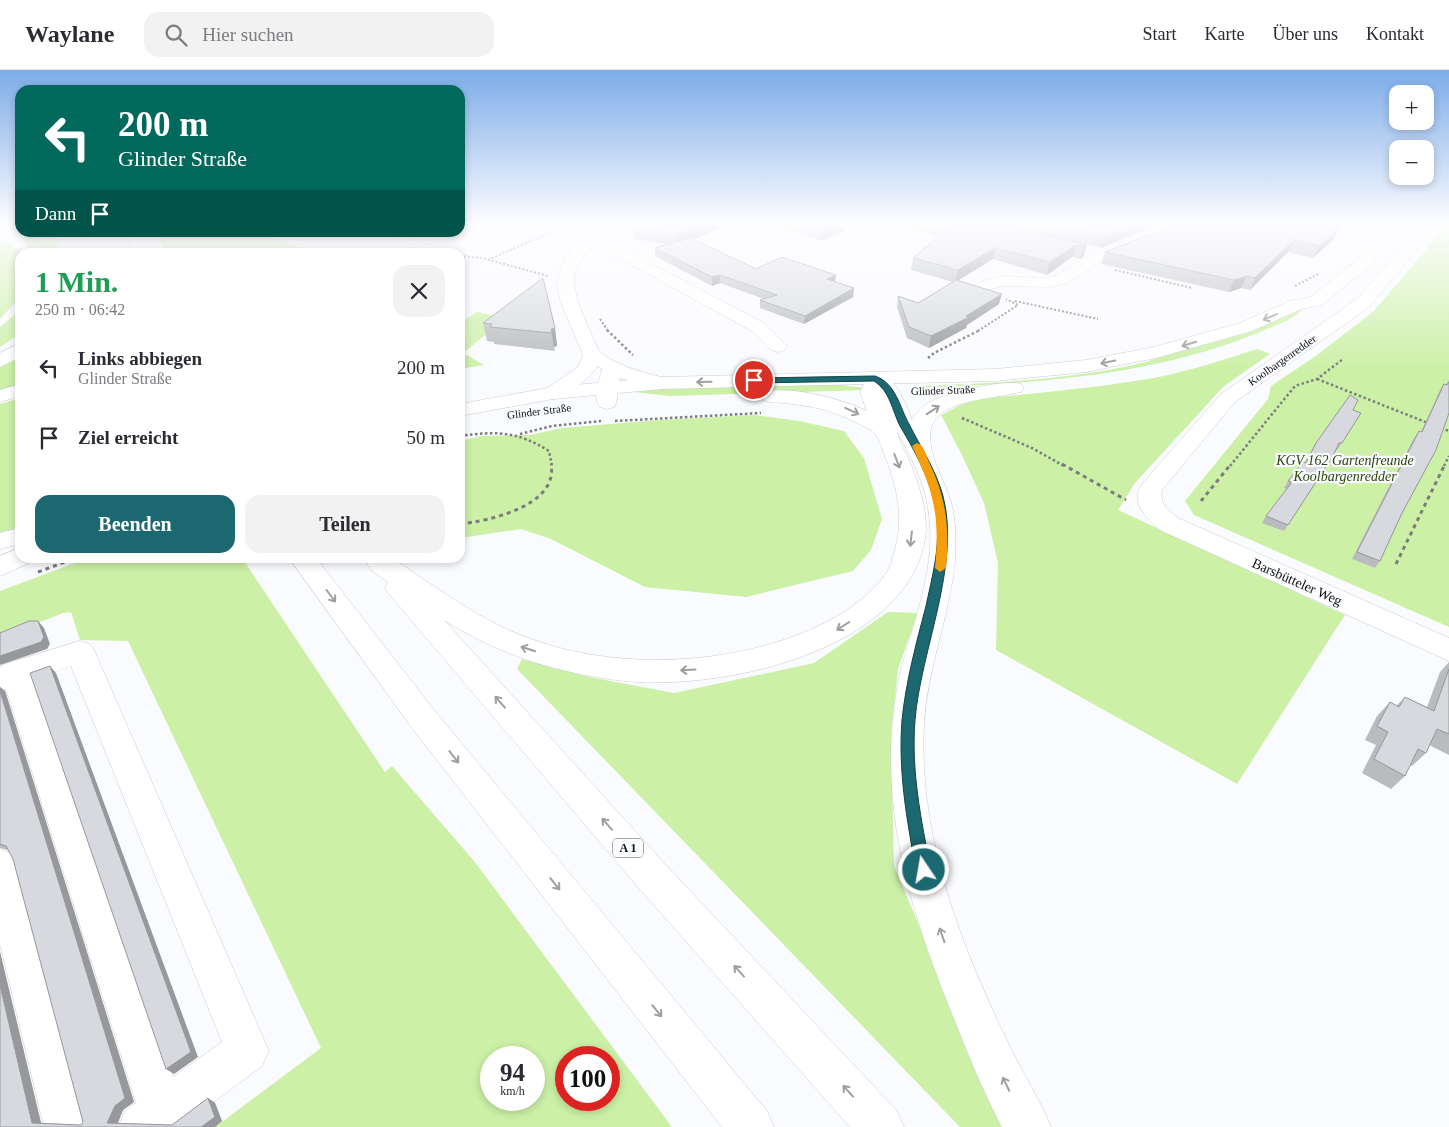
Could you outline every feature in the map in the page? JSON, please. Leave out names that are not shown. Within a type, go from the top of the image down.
[{"type":"main road","points":[[568,273],[565,284],[568,300],[595,381],[607,409]]},
{"type":"main road","points":[[658,273],[758,326],[778,346]]},
{"type":"main road","points":[[986,285],[994,282],[1017,280],[1058,281],[1066,278],[1070,273]]},
{"type":"main road","name":"Glinder Straße","points":[[465,423],[524,412],[768,404],[878,388],[1086,366],[1180,347],[1246,327],[1296,305],[1316,301],[1351,273]]},
{"type":"main road","name":"Koolbargenredder","points":[[1150,506],[1148,496],[1150,489],[1228,398],[1363,304],[1389,273]]},
{"type":"main road","name":"Glinder Straße","points":[[1221,353],[1274,334],[1303,319],[1315,311],[1316,301]]},
{"type":"main road","points":[[0,362],[15,352]]},
{"type":"main road","name":"Glinder Straße","points":[[465,409],[553,394],[607,409],[662,383],[878,388],[1014,388],[1100,379],[1194,360]]},
{"type":"main road","points":[[589,363],[612,367],[626,374],[662,383]]},
{"type":"main road","points":[[553,394],[589,363]]},
{"type":"main road","points":[[607,409],[612,367]]},
{"type":"main road","points":[[380,563],[496,636],[539,652],[587,663],[640,671],[692,670],[738,664],[766,657],[820,638],[865,612],[896,582],[906,563],[912,539],[911,507],[908,491],[886,431],[878,388]]},
{"type":"main road","points":[[878,388],[904,424],[922,454],[938,495],[942,520],[943,540],[937,585],[914,679],[907,759],[911,802],[931,905],[954,968],[987,1045],[1028,1127]]},
{"type":"main road","points":[[922,454],[920,425],[926,414],[946,403],[963,397],[1014,388]]},
{"type":"main road","points":[[0,396],[15,392]]},
{"type":"main road","points":[[768,404],[814,399],[837,405],[886,431]]},
{"type":"main road","name":"Barsbütteler Weg","points":[[1150,506],[1169,524],[1449,650]]},
{"type":"main road","points":[[0,541],[15,537]]},
{"type":"main road","points":[[0,553],[15,549]]},
{"type":"main road","points":[[0,567],[15,559]]},
{"type":"main road","points":[[306,563],[423,719],[751,1127]]},
{"type":"main road","name":"A 1","points":[[379,563],[651,875],[881,1127]]},
{"type":"main road","points":[[80,652],[248,1051],[152,1120],[8,675],[80,652]]},
{"type":"main road","points":[[0,866],[67,1127]]},
{"type":"path","points":[[539,273],[549,276]]},
{"type":"path","points":[[1142,273],[1192,288]]},
{"type":"path","points":[[1294,286],[1318,273]]},
{"type":"path","points":[[925,361],[932,352],[953,345],[981,330],[1018,304],[996,295],[986,285]]},
{"type":"path","points":[[1008,300],[1098,319]]},
{"type":"path","points":[[598,316],[606,329],[635,358]]},
{"type":"path","points":[[1201,501],[1295,386],[1317,379],[1343,359]]},
{"type":"path","points":[[1317,379],[1432,425]]},
{"type":"path","points":[[465,435],[499,432],[520,434],[607,409],[768,404]]},
{"type":"path","points":[[958,416],[1032,448],[1134,504],[1150,506]]},
{"type":"path","points":[[1440,428],[1449,431]]},
{"type":"path","points":[[465,524],[480,523],[510,514],[532,502],[544,490],[554,467],[549,451],[520,434]]},
{"type":"path","points":[[1396,564],[1449,456]]},
{"type":"green space","points":[[0,273],[15,273],[15,302],[0,319]]},
{"type":"green space","name":"KGV 162 Gartenfreunde Koolbargenredder","points":[[1406,273],[1449,273],[1449,627],[1194,515],[1185,501],[1268,399],[1271,386],[1317,355],[1374,311]]},
{"type":"green space","points":[[1304,307],[1286,321],[1224,345],[1182,358],[1139,367],[1052,380],[921,388],[920,386],[1033,380],[1118,368],[1146,362]]},
{"type":"green space","points":[[477,312],[506,318],[465,351],[465,320]]},
{"type":"green space","points":[[15,314],[15,337],[0,347],[0,327]]},
{"type":"green space","points":[[1257,349],[1270,354],[1224,386],[1135,483],[1118,510],[1345,615],[1237,784],[996,650],[998,563],[984,503],[941,415],[958,406],[978,399],[1132,382],[1193,369]]},
{"type":"green space","points":[[465,354],[484,365],[465,368]]},
{"type":"green space","points":[[15,357],[15,388],[0,393],[0,367]]},
{"type":"green space","points":[[834,384],[864,388],[863,390],[670,396],[634,392],[633,390]]},
{"type":"green space","points":[[15,400],[15,528],[0,532],[0,404]]},
{"type":"green space","points":[[754,415],[799,421],[844,431],[864,458],[882,519],[871,550],[853,571],[746,597],[645,587],[551,539],[521,529],[465,537],[465,440],[481,436],[530,435],[562,428]]},
{"type":"green space","points":[[75,563],[245,563],[385,772],[392,766],[474,861],[612,1046],[555,1046],[555,1111],[620,1111],[620,1057],[672,1127],[215,1127],[321,1048],[128,641],[80,640],[71,612],[63,613],[0,638],[0,591]]},
{"type":"green space","points":[[888,612],[918,613],[898,669],[891,735],[894,866],[1004,1127],[960,1127],[517,669],[522,659],[589,677],[674,693],[814,663]]},
{"type":"building","points":[[705,273],[831,273],[836,275],[827,279],[854,288],[805,316],[760,300],[777,295],[720,275],[712,277]]},
{"type":"building","points":[[1203,273],[1260,273],[1255,278],[1247,276],[1234,280]]},
{"type":"building","points":[[543,278],[555,328],[551,329],[552,333],[490,327],[492,324],[483,323]]},
{"type":"building","points":[[956,280],[1002,294],[966,316],[969,317],[931,336],[909,327],[898,296],[918,303]]},
{"type":"building","points":[[1449,382],[1449,413],[1436,450],[1402,513],[1380,561],[1357,552],[1419,431],[1422,432],[1444,384],[1447,385]]},
{"type":"building","points":[[1350,395],[1358,400],[1353,410],[1361,413],[1342,443],[1339,443],[1333,456],[1288,525],[1266,516],[1292,482],[1288,481],[1303,462],[1306,463],[1316,443]]},
{"type":"building","points":[[29,621],[38,621],[44,637],[41,642],[0,656],[0,633]]},
{"type":"building","points":[[50,666],[191,1052],[166,1069],[30,673]]},
{"type":"building","points":[[1449,669],[1449,734],[1437,729],[1426,753],[1418,749],[1405,776],[1374,759],[1388,732],[1377,726],[1390,702],[1399,707],[1405,697],[1434,711]]},
{"type":"building","points":[[0,691],[125,1098],[115,1106],[107,1123],[172,1125],[208,1098],[215,1117],[201,1127],[0,1127],[0,985],[32,1123],[81,1125],[83,1122],[13,859],[6,846],[0,844]]},
{"type":"slow traffic","points":[[917,446],[938,495],[943,540],[940,568]]},
{"type":"route","points":[[754,380],[875,379],[882,382],[890,392],[904,424],[922,454],[938,495],[942,520],[942,562],[914,679],[907,759],[911,802],[924,870]]}]
